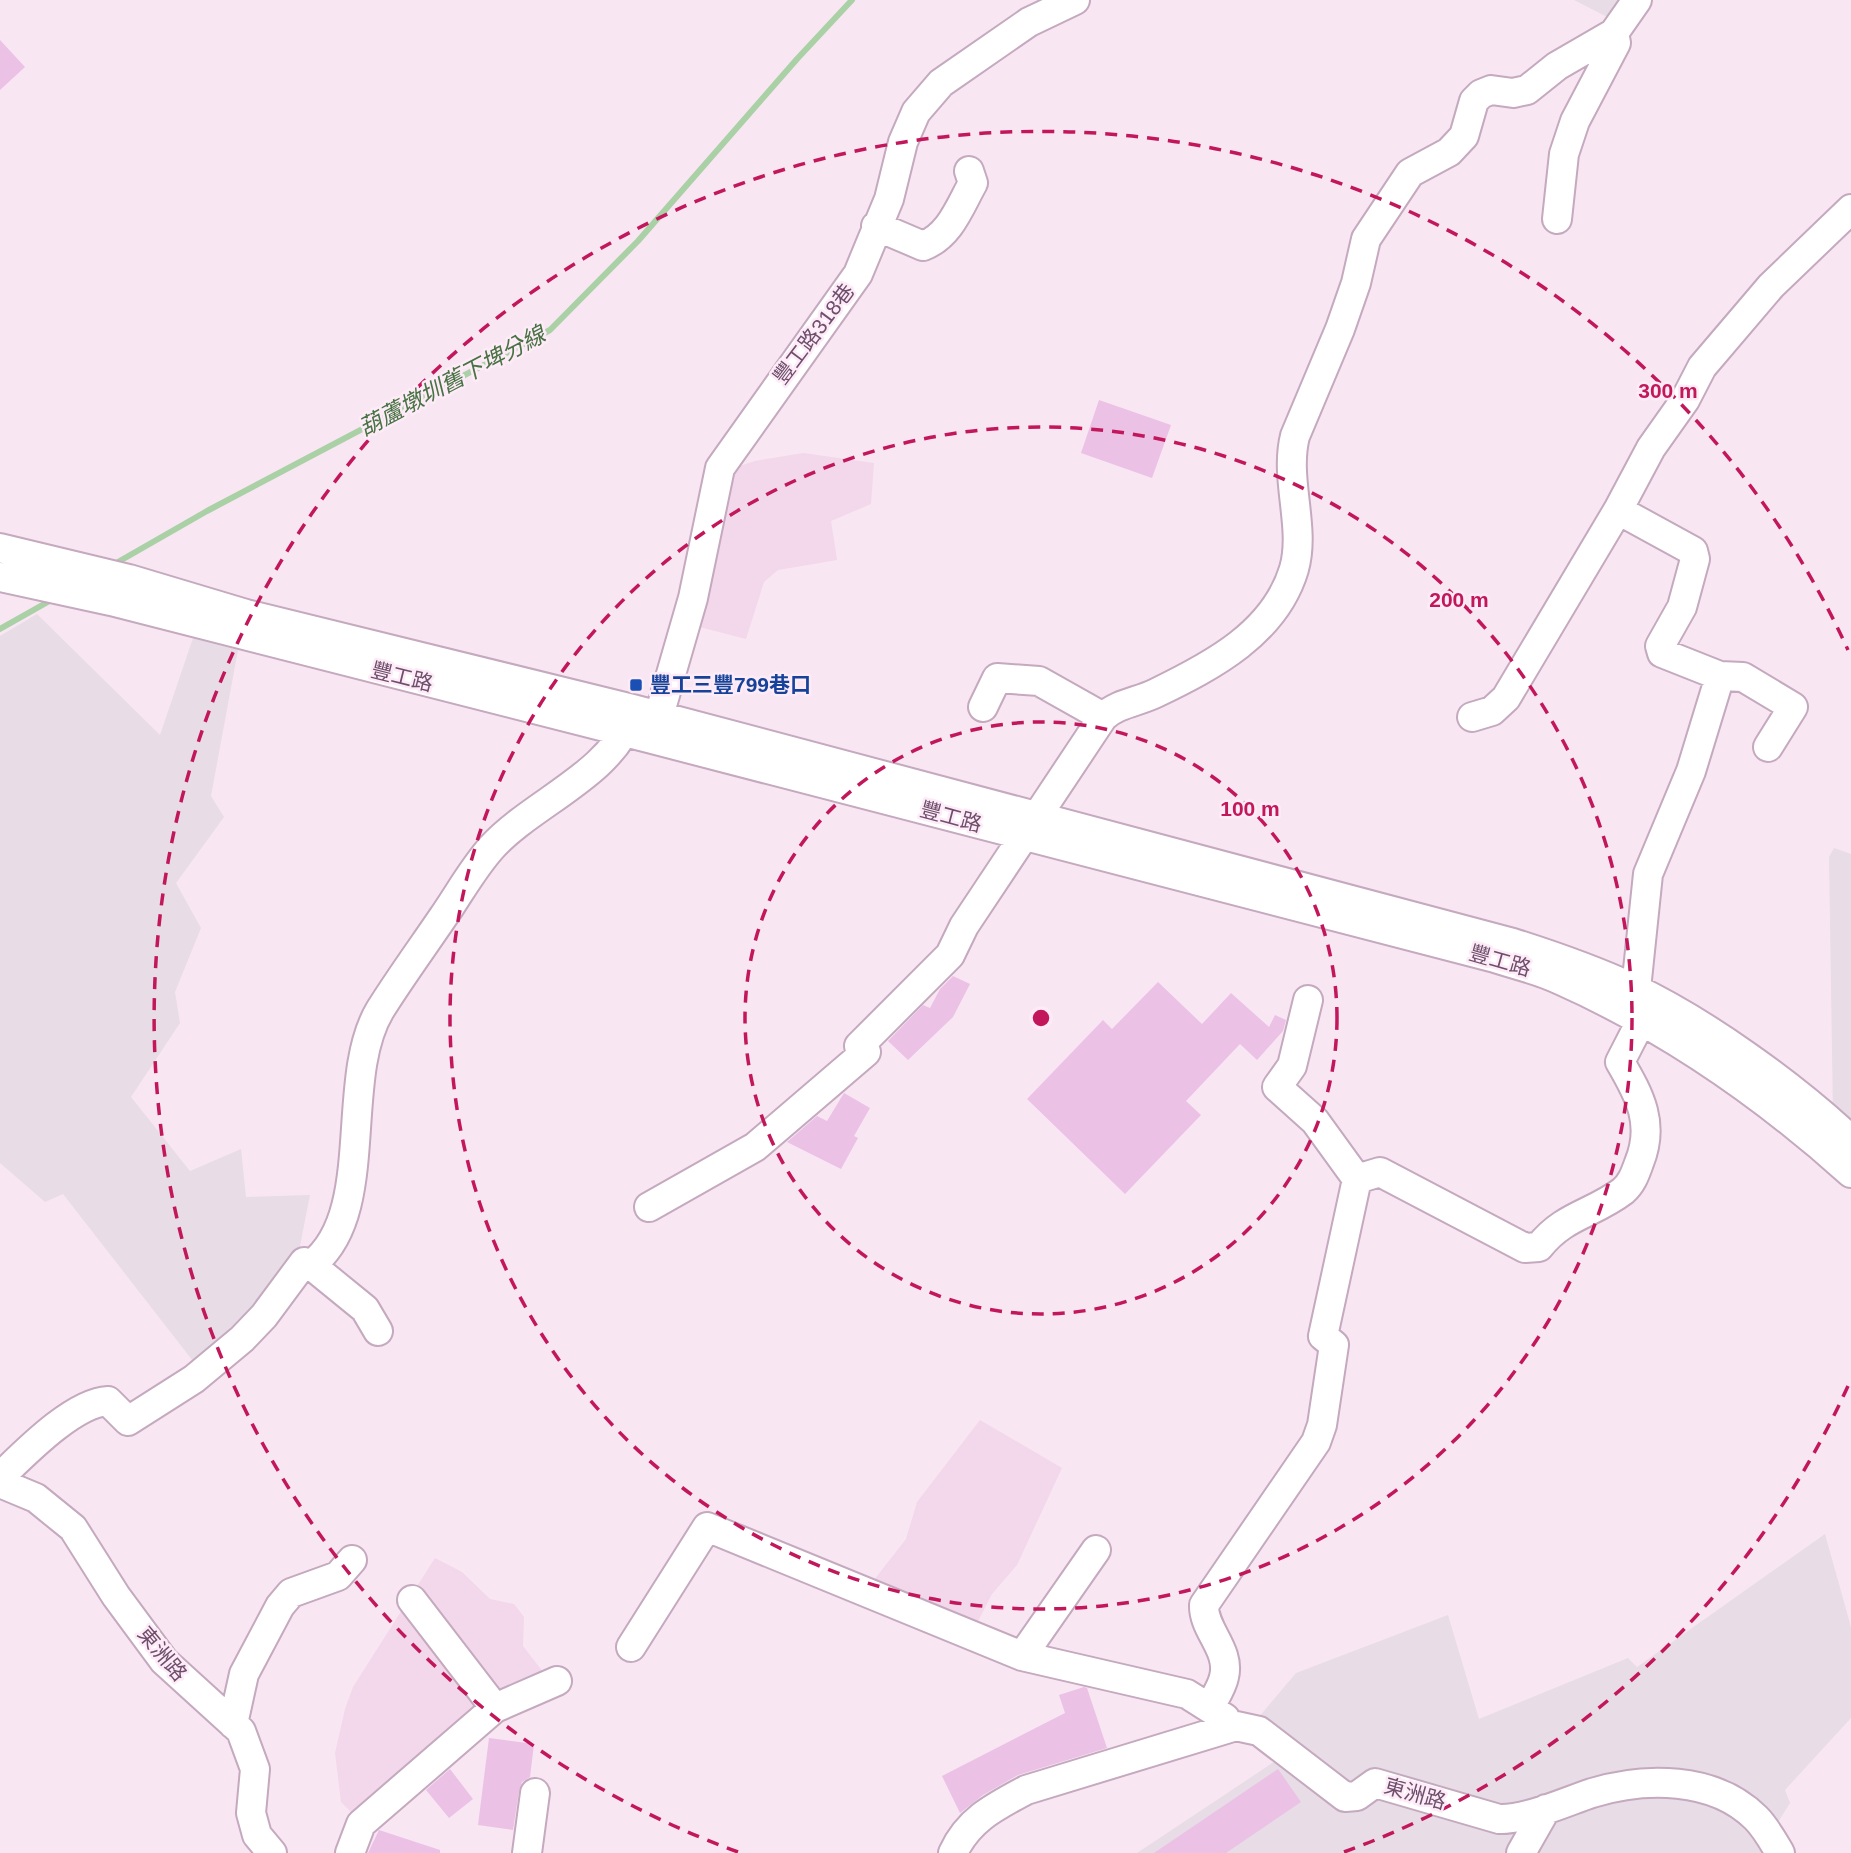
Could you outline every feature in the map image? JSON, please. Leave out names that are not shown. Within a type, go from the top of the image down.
[{"type":"street","name":"豐工路318巷","points":[[642,724],[693,598],[720,468],[787,369],[841,302],[858,274],[888,199],[908,127],[941,83],[1029,22],[1075,0]]},
{"type":"street","points":[[649,1207],[755,1147],[866,1052],[859,1046],[950,954],[964,926],[1103,717],[1116,707],[1153,695],[1190,676],[1265,624],[1294,568],[1296,552],[1292,464],[1296,436],[1340,329],[1356,283],[1366,239],[1404,182],[1419,166],[1449,152],[1464,136],[1474,101],[1481,94],[1491,90],[1513,93],[1527,90],[1557,66],[1614,33],[1637,0]]},
{"type":"street","points":[[1557,219],[1564,154],[1575,121],[1616,43],[1614,33]]},
{"type":"street","points":[[876,226],[923,246],[933,242],[947,229],[974,183],[969,171]]},
{"type":"street","points":[[1472,717],[1492,711],[1506,698],[1618,510],[1651,448],[1685,400],[1702,367],[1771,286],[1851,209]]},
{"type":"street","points":[[1618,510],[1693,551],[1695,559],[1682,607],[1660,646],[1662,653],[1720,676],[1743,677],[1793,707],[1768,747]]},
{"type":"street","name":"豐工路","points":[[0,548],[129,579],[642,724],[1031,826],[1513,943],[1582,966],[1636,989],[1726,1043],[1816,1107],[1851,1140]]},
{"type":"street","name":"豐工路","points":[[0,577],[642,724]]},
{"type":"street","points":[[1357,1179],[1380,1172],[1525,1248],[1539,1247],[1553,1229],[1622,1191],[1632,1181],[1643,1154],[1647,1121],[1640,1095],[1620,1062],[1641,1021],[1636,989],[1648,874],[1692,771],[1720,676]]},
{"type":"street","points":[[983,706],[997,678],[1039,681],[1103,717]]},
{"type":"street","points":[[311,1265],[333,1243],[344,1219],[364,1058],[379,1012],[493,846],[642,724]]},
{"type":"street","name":"豐工路","points":[[1031,826],[1495,958],[1559,979],[1709,1060],[1805,1132],[1851,1174]]},
{"type":"street","points":[[1210,1707],[1225,1676],[1224,1659],[1203,1616],[1204,1605],[1316,1442],[1322,1426],[1334,1345],[1323,1335],[1357,1179],[1315,1121],[1278,1087],[1292,1066],[1308,1000]]},
{"type":"street","points":[[0,1477],[33,1446],[95,1402],[108,1401],[128,1421],[194,1379],[254,1328],[304,1262],[365,1309],[378,1331]]},
{"type":"street","name":"東洲路","points":[[0,1483],[36,1498],[73,1528],[116,1596],[164,1661],[240,1731],[252,1756],[256,1784],[251,1813],[257,1835],[272,1853]]},
{"type":"street","points":[[631,1647],[707,1527],[1022,1656],[1187,1694],[1236,1727]]},
{"type":"street","points":[[1022,1656],[1096,1550]]},
{"type":"street","points":[[233,1724],[244,1674],[280,1606],[291,1592],[338,1576],[352,1560]]},
{"type":"street","points":[[412,1600],[495,1708]]},
{"type":"street","points":[[350,1853],[360,1824],[495,1708],[557,1681]]},
{"type":"street","points":[[953,1853],[963,1831],[1003,1802],[1026,1790],[1236,1727]]},
{"type":"street","name":"東洲路","points":[[1236,1727],[1259,1731],[1345,1797],[1357,1796],[1375,1783],[1499,1819],[1636,1784],[1697,1787],[1714,1792],[1744,1808],[1762,1825],[1780,1853]]},
{"type":"street","points":[[527,1853],[535,1793]]},
{"type":"street","points":[[1521,1853],[1546,1809]]},
{"type":"shaded area","points":[[1574,0],[1630,0],[1615,21]]},
{"type":"shaded area","points":[[803,453],[874,463],[871,504],[831,521],[837,560],[778,570],[764,582],[746,639],[692,625],[730,469],[755,461]]},
{"type":"shaded area","points":[[37,614],[160,735],[193,638],[238,650],[211,796],[224,817],[176,883],[201,928],[175,992],[180,1023],[131,1097],[190,1171],[241,1149],[246,1197],[310,1195],[299,1251],[255,1317],[196,1365],[63,1194],[45,1202],[0,1163],[0,636]]},
{"type":"shaded area","points":[[1834,848],[1851,854],[1851,1128],[1833,1114],[1829,857]]},
{"type":"shaded area","points":[[980,1420],[1062,1468],[1017,1565],[992,1594],[975,1627],[870,1585],[906,1539],[917,1502]]},
{"type":"shaded area","points":[[1825,1534],[1851,1627],[1851,1718],[1785,1790],[1790,1803],[1775,1827],[1780,1853],[1137,1853],[1292,1750],[1258,1718],[1296,1673],[1448,1615],[1479,1719],[1628,1658],[1637,1667]]},
{"type":"shaded area","points":[[435,1558],[462,1572],[490,1599],[514,1604],[524,1617],[523,1646],[543,1672],[358,1819],[341,1802],[335,1753],[345,1709],[353,1687]]},
{"type":"building","points":[[0,40],[25,67],[0,90]]},
{"type":"building","points":[[1099,400],[1171,425],[1152,478],[1081,453]]},
{"type":"building","points":[[953,976],[970,984],[953,1017],[908,1060],[888,1041],[923,1005],[930,1008],[940,989]]},
{"type":"building","points":[[1158,982],[1202,1024],[1231,993],[1269,1027],[1275,1015],[1286,1020],[1283,1031],[1257,1060],[1240,1044],[1186,1101],[1201,1115],[1125,1194],[1027,1099],[1103,1020],[1112,1029]]},
{"type":"building","points":[[844,1093],[870,1108],[854,1136],[858,1138],[841,1169],[787,1142],[817,1116],[827,1121]]},
{"type":"building","points":[[1087,1688],[1107,1748],[1018,1775],[983,1795],[960,1813],[942,1776],[1065,1713],[1059,1695]]},
{"type":"building","points":[[489,1738],[534,1744],[530,1777],[522,1782],[519,1791],[513,1830],[478,1825]]},
{"type":"building","points":[[450,1769],[473,1799],[449,1818],[426,1790]]},
{"type":"building","points":[[1278,1769],[1301,1802],[1226,1853],[1154,1853]]},
{"type":"building","points":[[379,1830],[440,1850],[440,1853],[368,1853]]},
{"type":"waterway","name":"葫蘆墩圳舊下埤分線","points":[[111,566],[207,511],[550,330],[638,241],[852,0]]},
{"type":"waterway","name":"葫蘆墩圳舊下埤分線","points":[[0,629],[53,599]]},
{"type":"place","name":"豐工三豐799巷口","points":[[636,685]]}]
